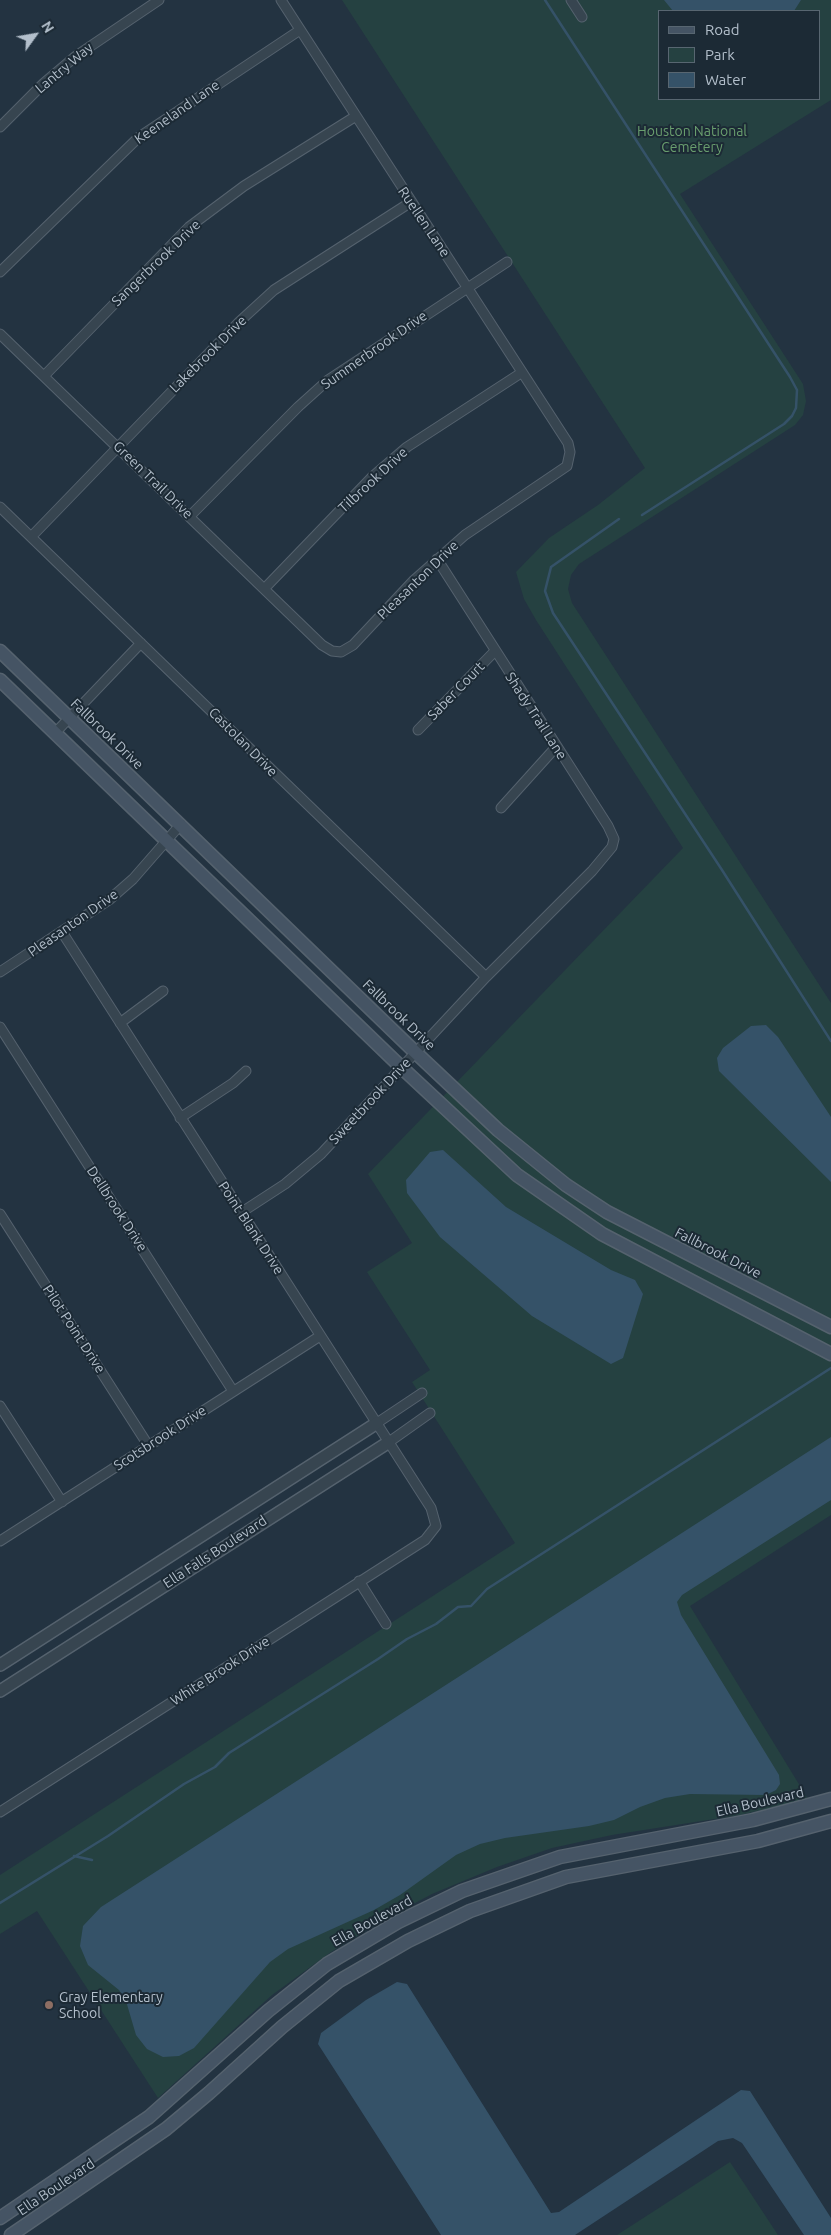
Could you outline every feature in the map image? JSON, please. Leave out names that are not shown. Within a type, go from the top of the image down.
[{"type":"main road","name":"Fallbrook Drive","points":[[0,651],[498,1130],[566,1185],[615,1216],[831,1327]]},
{"type":"main road","points":[[0,680],[401,1067],[517,1175],[602,1234],[831,1354]]},
{"type":"main road","points":[[299,968],[314,952]]},
{"type":"main road","points":[[555,1203],[566,1185]]},
{"type":"main road","name":"Ella Boulevard","points":[[0,2218],[152,2114],[268,2011],[320,1969],[358,1944],[425,1908],[494,1878],[560,1857],[721,1827],[795,1810],[831,1799]]},
{"type":"main road","points":[[795,1810],[800,1831]]},
{"type":"main road","name":"Ella Boulevard","points":[[11,2235],[166,2129],[282,2027],[339,1981],[383,1954],[434,1928],[502,1898],[566,1877],[725,1848],[800,1831],[831,1821]]},
{"type":"main road","points":[[425,1908],[434,1928]]},
{"type":"main road","points":[[152,2114],[166,2129]]},
{"type":"main road","points":[[31,2198],[42,2214]]},
{"type":"street","name":"Lantry Way","points":[[0,127],[44,83],[76,56],[158,0]]},
{"type":"street","name":"Ruellen Lane","points":[[281,0],[568,444]]},
{"type":"street","points":[[571,0],[582,17]]},
{"type":"street","name":"Keeneland Lane","points":[[0,272],[139,137],[300,30]]},
{"type":"street","name":"Sangerbrook Drive","points":[[44,376],[189,227],[244,186],[356,116]]},
{"type":"street","name":"Lakebrook Drive","points":[[31,537],[228,332],[274,290],[411,202]]},
{"type":"street","name":"Summerbrook Drive","points":[[190,516],[298,406],[328,380],[507,262]]},
{"type":"street","name":"Green Trail Drive","points":[[0,334],[304,627]]},
{"type":"street","name":"Tilbrook Drive","points":[[265,588],[371,478],[407,447],[521,372]]},
{"type":"street","name":"Pleasanton Drive","points":[[304,627],[322,645],[332,651],[342,652],[353,645],[437,559],[473,529],[567,466],[570,452],[568,444]]},
{"type":"street","name":"Castolan Drive","points":[[0,507],[486,977]]},
{"type":"street","name":"Shady Trail Lane","points":[[437,559],[494,652],[614,839],[612,847],[592,870]]},
{"type":"street","points":[[55,733],[141,643]]},
{"type":"street","name":"Saber Court","points":[[418,730],[494,652]]},
{"type":"street","points":[[501,808],[556,747]]},
{"type":"street","name":"Pleasanton Drive","points":[[0,972],[109,900],[133,878],[181,824]]},
{"type":"street","name":"Sweetbrook Drive","points":[[242,1212],[285,1184],[322,1154],[486,977],[592,870]]},
{"type":"street","name":"Point Blank Drive","points":[[62,932],[431,1508],[436,1526]]},
{"type":"street","points":[[120,1023],[163,991]]},
{"type":"street","name":"Dellbrook Drive","points":[[0,1027],[233,1391]]},
{"type":"street","points":[[180,1118],[232,1083],[246,1071]]},
{"type":"street","name":"Pilot Point Drive","points":[[0,1214],[148,1445]]},
{"type":"street","name":"Scotsbrook Drive","points":[[0,1541],[320,1336]]},
{"type":"street","name":"Ella Falls Boulevard","points":[[0,1665],[422,1394]]},
{"type":"street","points":[[0,1406],[62,1502]]},
{"type":"street","name":"Ella Falls Boulevard","points":[[0,1691],[389,1442],[430,1413]]},
{"type":"street","name":"White Brook Drive","points":[[0,1812],[425,1540],[436,1526]]},
{"type":"street","points":[[204,1534],[215,1552]]},
{"type":"street","points":[[359,1581],[386,1624]]},
{"type":"street","points":[[52,1632],[63,1650]]},
{"type":"green space","name":"Houston National Cemetery","points":[[342,0],[831,0],[831,100],[680,194],[803,384],[806,401],[803,415],[795,425],[579,564],[571,575],[568,589],[572,603],[831,1003],[831,1515],[690,1606],[808,1799],[740,1815],[612,1835],[552,1848],[497,1867],[432,1894],[385,1919],[331,1952],[272,1995],[158,2098],[37,1911],[0,1934],[0,1875],[515,1543],[412,1382],[430,1370],[367,1272],[412,1243],[368,1174],[683,848],[536,620],[524,599],[516,572],[549,538],[598,505],[645,468]]},
{"type":"green space","points":[[730,2162],[778,2235],[617,2235]]},
{"type":"water","points":[[664,0],[801,0],[795,10],[672,10]]},
{"type":"water","points":[[766,1025],[778,1037],[831,1117],[831,1182],[719,1071],[717,1058],[723,1048],[751,1026]]},
{"type":"water","points":[[443,1150],[506,1207],[611,1270],[635,1280],[643,1294],[623,1358],[611,1364],[532,1316],[440,1237],[407,1193],[406,1180],[430,1152]]},
{"type":"water","points":[[831,1437],[831,1500],[682,1595],[677,1602],[681,1615],[779,1775],[780,1784],[776,1790],[766,1795],[690,1794],[665,1798],[640,1807],[614,1820],[480,1844],[456,1855],[400,1895],[374,1910],[288,1949],[270,1962],[194,2048],[179,2056],[163,2057],[147,2049],[136,2035],[126,2001],[119,1990],[88,1965],[80,1946],[83,1926],[101,1907]]},
{"type":"water","points":[[397,1982],[407,1984],[551,2213],[559,2212],[741,2090],[750,2091],[831,2218],[831,2235],[804,2235],[742,2143],[733,2138],[718,2141],[575,2235],[441,2235],[318,2044],[321,2033],[366,2000]]},
{"type":"waterway","points":[[545,0],[797,390],[796,408],[792,416],[784,424],[642,515]]},
{"type":"waterway","points":[[619,519],[551,567],[545,591],[553,613],[722,870],[831,1041]]},
{"type":"waterway","points":[[0,1903],[108,1836],[184,1784],[215,1767],[229,1753],[407,1639],[436,1624],[458,1607],[471,1606],[487,1589],[831,1368]]},
{"type":"waterway","points":[[74,1856],[92,1860]]},
{"type":"place","name":"Gray Elementary School","points":[[49,2005]]}]
